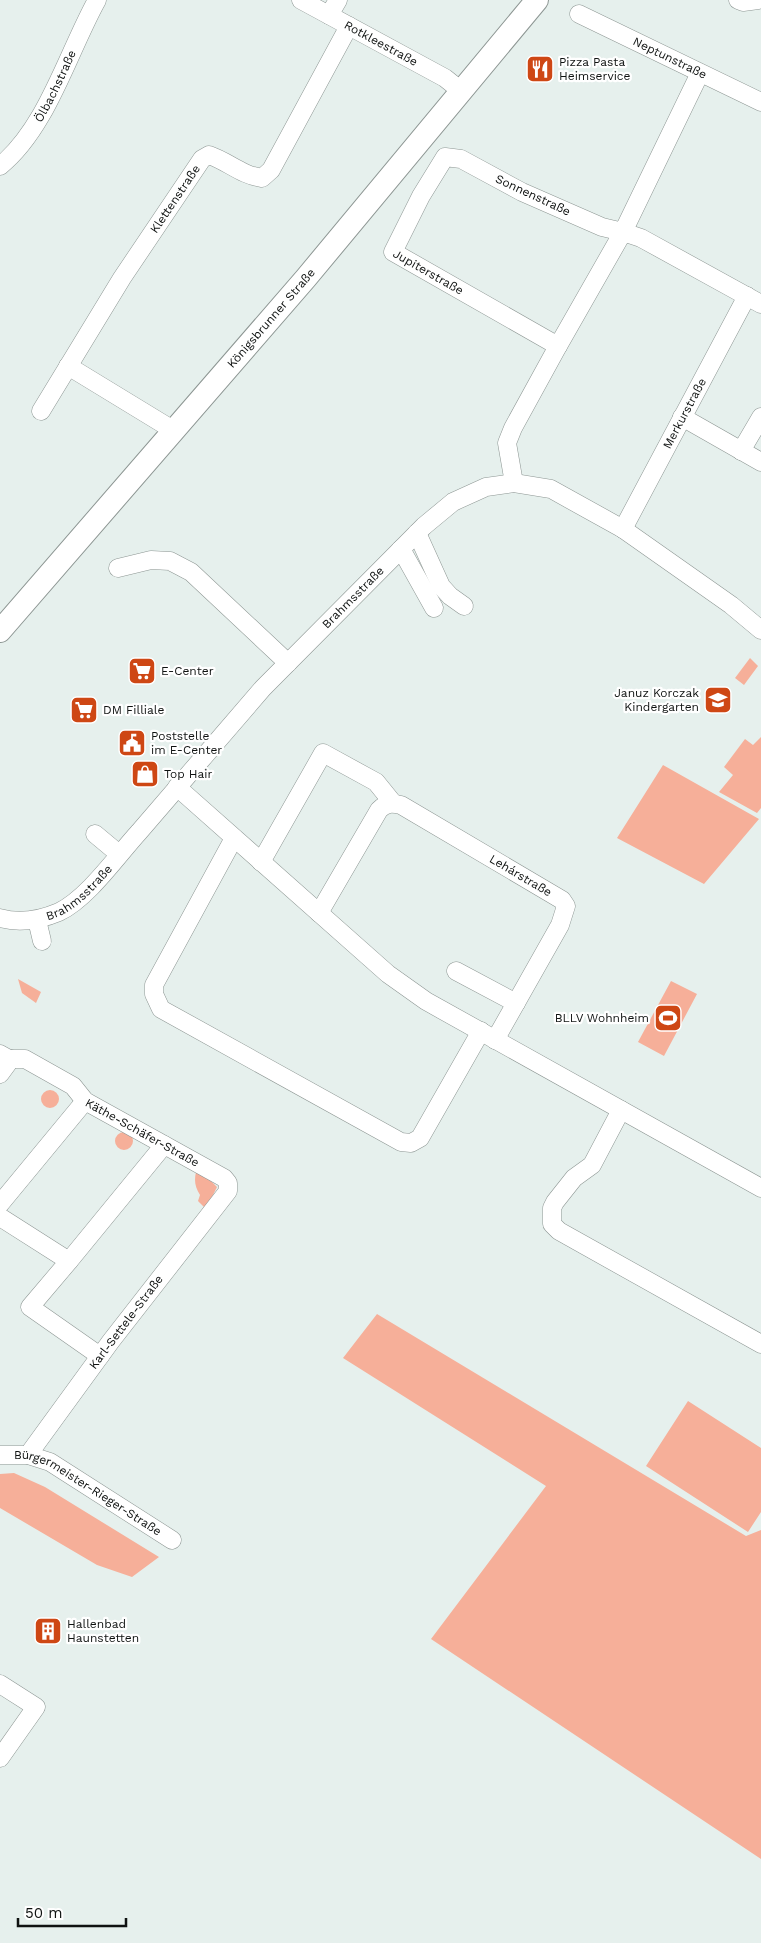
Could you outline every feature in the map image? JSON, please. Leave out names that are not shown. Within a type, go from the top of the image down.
[{"type":"main road","name":"Königsbrunner Straße","points":[[0,631],[306,278],[460,90],[537,0]]},
{"type":"street","name":"Ölbachstraße","points":[[0,166],[25,138],[44,110],[97,0]]},
{"type":"street","name":"Rotkleestraße","points":[[302,0],[334,7],[349,26],[445,78],[460,90]]},
{"type":"street","points":[[738,0],[743,2],[758,0]]},
{"type":"street","name":"Neptunstraße","points":[[579,14],[761,102]]},
{"type":"street","name":"Klettenstraße","points":[[41,411],[122,278],[202,159],[209,155],[250,176],[262,178],[271,170],[349,26]]},
{"type":"street","points":[[514,483],[507,443],[558,346],[623,232],[700,74]]},
{"type":"street","name":"Sonnenstraße","points":[[445,157],[461,159],[522,192],[602,226],[641,238],[754,300]]},
{"type":"street","name":"Jupiterstraße","points":[[445,157],[421,196],[393,252],[558,346]]},
{"type":"street","name":"Merkurstraße","points":[[623,530],[682,417],[754,300]]},
{"type":"street","points":[[68,366],[174,430]]},
{"type":"street","points":[[682,417],[761,462]]},
{"type":"street","points":[[741,451],[761,417]]},
{"type":"street","name":"Brahmsstraße","points":[[0,918],[11,922],[37,920],[60,911],[80,898],[263,688],[417,533],[453,502],[486,487],[514,483],[551,489],[623,530],[732,605],[761,630]]},
{"type":"street","points":[[417,533],[441,586],[450,596],[464,606]]},
{"type":"street","points":[[401,549],[434,608]]},
{"type":"street","points":[[118,568],[151,560],[170,561],[192,572],[288,663]]},
{"type":"street","name":"Lehárstraße","points":[[234,838],[154,985],[154,994],[161,1009],[401,1142],[411,1143],[420,1138],[488,1036],[516,1003],[560,925],[566,906],[562,900],[554,895],[401,805],[393,803],[376,782],[323,753],[261,862]]},
{"type":"street","points":[[177,787],[409,990],[761,1188]]},
{"type":"street","points":[[319,913],[379,810],[385,804],[393,803]]},
{"type":"street","points":[[95,834],[119,854]]},
{"type":"street","points":[[37,920],[42,941]]},
{"type":"street","points":[[456,971],[516,1003]]},
{"type":"street","points":[[0,1074],[6,1057]]},
{"type":"street","name":"Käthe-Schäfer-Straße","points":[[6,1057],[25,1059],[73,1086],[85,1101],[224,1178],[228,1183],[228,1191]]},
{"type":"street","points":[[0,1204],[85,1101]]},
{"type":"street","points":[[621,1110],[592,1165],[574,1178],[555,1202],[552,1208],[552,1224],[559,1231],[761,1344]]},
{"type":"street","points":[[100,1356],[30,1307],[164,1145]]},
{"type":"street","name":"Karl-Settele-Straße","points":[[28,1455],[100,1356],[228,1191]]},
{"type":"street","points":[[0,1217],[69,1261]]},
{"type":"street","name":"Bürgermeister-Rieger-Straße","points":[[0,1455],[28,1455],[50,1462],[70,1473],[172,1540]]},
{"type":"street","points":[[0,1684],[36,1707],[0,1758]]},
{"type":"shaded area","points":[[750,658],[758,666],[744,685],[735,678]]},
{"type":"shaded area","points":[[761,737],[761,808],[757,813],[719,792],[733,775],[724,767],[745,739],[753,745]]},
{"type":"shaded area","points":[[663,765],[759,819],[704,884],[617,838]]},
{"type":"shaded area","points":[[18,979],[41,992],[36,1003],[22,993]]},
{"type":"shaded area","name":"BLLV Wohnheim","points":[[671,981],[697,994],[664,1056],[638,1042]]},
{"type":"shaded area","points":[[46,1090],[54,1090],[59,1095],[57,1106],[46,1108],[41,1103],[41,1095]]},
{"type":"shaded area","points":[[124,1132],[132,1137],[133,1141],[128,1149],[124,1150],[116,1145],[115,1141],[120,1133]]},
{"type":"shaded area","points":[[196,1172],[208,1178],[217,1187],[208,1205],[204,1207],[198,1201],[200,1195],[195,1184]]},
{"type":"shaded area","points":[[377,1314],[746,1536],[761,1530],[761,1859],[431,1639],[546,1486],[343,1358]]},
{"type":"shaded area","points":[[688,1401],[761,1448],[761,1512],[748,1532],[646,1466]]},
{"type":"shaded area","points":[[14,1473],[45,1487],[159,1557],[132,1577],[97,1565],[0,1508],[0,1474]]},
{"type":"place","name":"Pizza Pasta Heimservice","points":[[540,69]]},
{"type":"place","name":"E-Center","points":[[142,671]]},
{"type":"place","name":"Januz Korczak Kindergarten","points":[[718,700]]},
{"type":"place","name":"DM Filliale","points":[[84,710]]},
{"type":"place","name":"Poststelle im E-Center","points":[[132,743]]},
{"type":"place","name":"Top Hair","points":[[145,774]]},
{"type":"place","name":"BLLV Wohnheim","points":[[668,1018]]},
{"type":"place","name":"Hallenbad Haunstetten","points":[[48,1631]]}]
